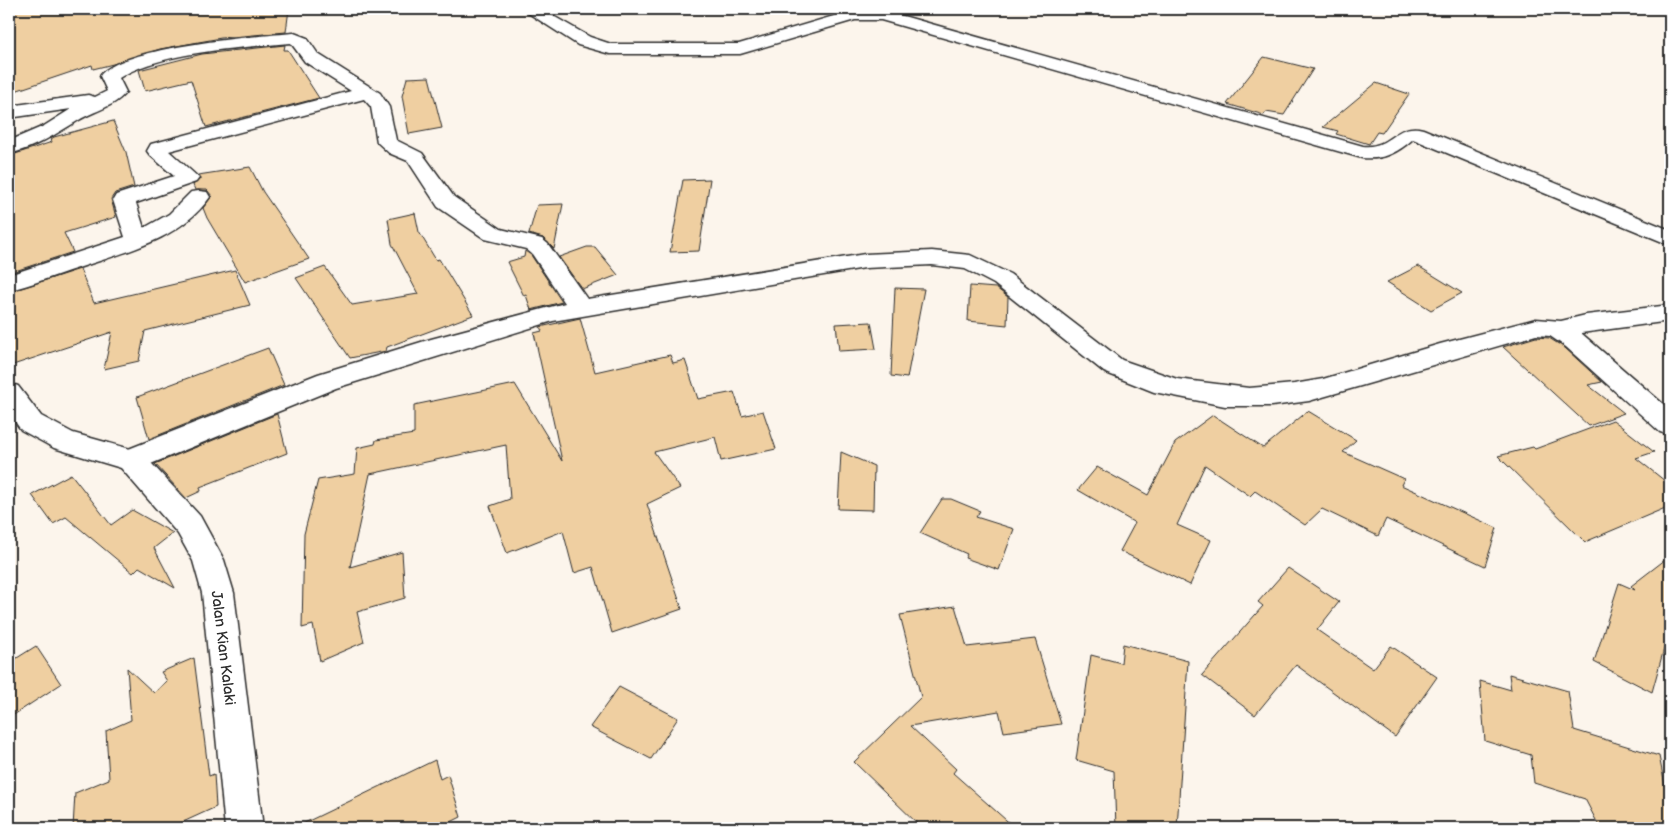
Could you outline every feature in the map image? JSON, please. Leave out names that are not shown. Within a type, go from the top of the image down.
[{"type":"street","points":[[530,9],[584,41],[610,49],[740,49],[854,16],[882,16],[1362,152],[1372,154],[1386,151],[1408,132],[1416,133],[1670,238]]},
{"type":"street","points":[[9,148],[51,130],[72,116],[114,95],[117,92],[109,76],[127,66],[223,44],[294,38],[301,42],[311,58],[367,93],[380,108],[387,142],[396,149],[414,157],[446,202],[493,234],[534,244],[540,249],[580,307]]},
{"type":"street","points":[[137,240],[124,200],[189,178],[157,151],[158,148],[367,93]]},
{"type":"street","points":[[9,112],[74,104],[114,95]]},
{"type":"street","points":[[9,283],[137,240],[177,219],[199,197]]},
{"type":"street","points":[[9,393],[30,422],[64,441],[131,460],[327,381],[440,345],[580,307],[865,261],[932,258],[962,260],[992,272],[1112,366],[1131,376],[1194,392],[1252,397],[1292,395],[1323,389],[1452,349],[1536,327],[1559,330],[1586,323],[1670,313]]},
{"type":"street","points":[[1559,330],[1670,425]]},
{"type":"street","name":"Jalan Kian Kalaki","points":[[131,460],[189,525],[208,560],[218,593],[244,828]]},
{"type":"building","points":[[9,9],[289,9],[286,32],[221,38],[160,49],[93,69],[92,65],[9,93]]},
{"type":"building","points":[[285,45],[284,50],[288,50],[319,98],[206,127],[191,80],[145,91],[139,70],[202,54]]},
{"type":"building","points":[[1264,57],[1313,69],[1284,115],[1266,112],[1264,115],[1227,104]]},
{"type":"building","points":[[429,77],[442,128],[409,134],[402,96],[407,78]]},
{"type":"building","points":[[1376,83],[1409,94],[1382,133],[1377,132],[1369,144],[1336,134],[1338,131],[1323,127]]},
{"type":"building","points":[[113,121],[126,152],[134,187],[115,193],[111,199],[116,217],[64,233],[73,252],[9,273],[9,156],[52,142],[51,139],[54,137]]},
{"type":"building","points":[[250,167],[263,192],[309,259],[245,282],[203,208],[212,196],[207,190],[195,190],[193,185],[200,179],[198,175]]},
{"type":"building","points":[[710,179],[699,251],[670,252],[683,180]]},
{"type":"building","points":[[563,204],[554,249],[543,238],[529,234],[537,205]]},
{"type":"building","points":[[415,213],[419,232],[436,260],[439,259],[473,315],[387,347],[386,351],[350,358],[296,278],[325,267],[352,305],[418,294],[392,244],[388,219]]},
{"type":"building","points":[[587,247],[595,247],[618,275],[582,289],[559,257]]},
{"type":"building","points":[[525,251],[531,255],[562,302],[531,310],[526,295],[524,296],[507,262],[524,257]]},
{"type":"building","points":[[1418,266],[1462,293],[1431,310],[1387,282]]},
{"type":"building","points":[[80,269],[94,303],[235,270],[250,305],[145,331],[139,361],[104,369],[112,332],[13,365],[9,330],[9,292]]},
{"type":"building","points":[[970,286],[996,288],[1008,297],[1007,325],[968,321]]},
{"type":"building","points":[[895,288],[924,289],[907,378],[891,376]]},
{"type":"building","points":[[580,318],[595,372],[670,355],[673,363],[685,360],[698,399],[734,392],[742,416],[763,411],[776,449],[721,461],[715,437],[654,452],[680,488],[647,504],[682,609],[612,633],[593,567],[574,573],[563,531],[507,553],[490,506],[510,499],[506,445],[370,474],[350,567],[402,552],[405,598],[357,612],[364,642],[320,661],[313,625],[302,628],[304,534],[318,480],[355,474],[357,448],[375,444],[376,440],[414,434],[414,405],[515,384],[562,461],[534,333],[542,331],[540,327]]},
{"type":"building","points":[[871,322],[876,349],[839,351],[836,324]]},
{"type":"building","points":[[1536,337],[1549,338],[1565,348],[1602,382],[1588,385],[1624,413],[1589,426],[1503,347]]},
{"type":"building","points":[[268,348],[284,385],[149,439],[137,397]]},
{"type":"building","points":[[1308,411],[1356,440],[1343,452],[1404,479],[1401,485],[1497,528],[1485,566],[1386,519],[1378,536],[1322,509],[1305,525],[1255,491],[1250,496],[1205,465],[1177,525],[1211,540],[1190,585],[1120,551],[1135,523],[1078,490],[1097,467],[1148,495],[1175,443],[1213,415],[1263,448]]},
{"type":"building","points":[[277,414],[287,453],[200,487],[201,491],[186,498],[155,464]]},
{"type":"building","points":[[1613,420],[1654,452],[1636,458],[1670,485],[1670,506],[1585,542],[1498,456],[1533,447],[1535,449]]},
{"type":"building","points":[[841,452],[874,466],[873,510],[838,509]]},
{"type":"building","points":[[71,474],[111,525],[132,510],[173,533],[154,548],[175,588],[139,567],[133,573],[66,517],[53,524],[32,495]]},
{"type":"building","points":[[942,499],[951,499],[980,511],[976,517],[1014,529],[999,570],[965,558],[967,554],[920,533]]},
{"type":"building","points":[[1670,556],[1670,627],[1652,692],[1594,662],[1619,583],[1635,590],[1631,586]]},
{"type":"building","points":[[1288,568],[1339,602],[1317,630],[1373,669],[1391,646],[1437,677],[1395,737],[1296,665],[1255,715],[1202,675],[1263,606],[1258,602]]},
{"type":"building","points":[[955,606],[967,647],[1035,639],[1061,724],[1004,732],[999,711],[910,726],[956,769],[953,773],[1015,828],[922,828],[854,762],[921,697],[900,615]]},
{"type":"building","points":[[1123,644],[1188,661],[1177,828],[1116,828],[1114,771],[1076,760],[1091,655],[1121,663]]},
{"type":"building","points":[[36,646],[61,684],[9,718],[9,663]]},
{"type":"building","points":[[194,658],[209,776],[214,774],[216,807],[170,828],[73,828],[75,793],[109,779],[106,731],[131,720],[127,668],[154,693],[167,681],[161,672]]},
{"type":"building","points":[[1509,674],[1568,691],[1574,730],[1659,756],[1670,810],[1670,828],[1600,828],[1585,799],[1534,783],[1531,755],[1485,741],[1480,681],[1511,690]]},
{"type":"building","points":[[619,687],[678,718],[651,759],[590,727]]},
{"type":"building","points":[[435,760],[440,779],[448,775],[461,817],[439,828],[294,828]]}]
